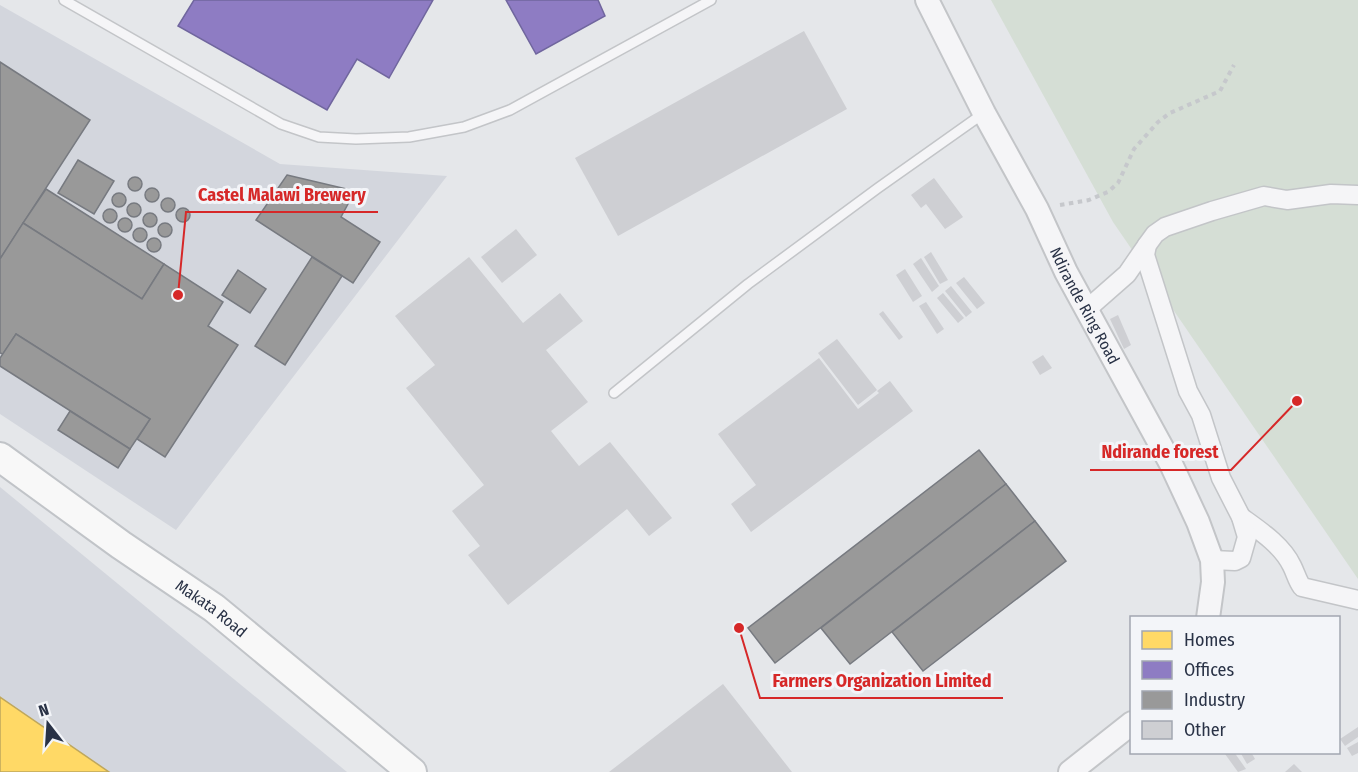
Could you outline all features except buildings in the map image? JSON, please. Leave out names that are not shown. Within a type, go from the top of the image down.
[{"type":"main road","name":"Makata Road","points":[[0,457],[121,545],[214,608],[412,772]]},
{"type":"street","name":"Ndirande Ring Road","points":[[927,0],[1037,209],[1066,272],[1171,464],[1212,560],[1213,582],[1208,616]]},
{"type":"street","points":[[1086,310],[1127,274],[1155,234],[1165,228],[1248,199],[1264,196],[1287,200],[1331,194],[1358,195]]},
{"type":"street","points":[[1147,245],[1145,255],[1188,391],[1201,416],[1221,478],[1241,517],[1247,537],[1241,558],[1235,561],[1212,560]]},
{"type":"street","points":[[1241,517],[1264,534],[1279,549],[1292,566],[1296,580],[1302,587],[1358,600]]},
{"type":"street","points":[[1070,772],[1130,724]]},
{"type":"lane","points":[[64,0],[281,124],[319,137],[356,139],[409,137],[464,127],[510,110],[711,0]]},
{"type":"lane","points":[[614,393],[748,284],[984,112]]},
{"type":"path","points":[[1037,209],[1089,200],[1108,192],[1118,183],[1134,149],[1158,122],[1170,113],[1220,91],[1234,65]]},
{"type":"shaded area","points":[[991,0],[1358,0],[1358,579],[1113,222]]},
{"type":"shaded area","points":[[0,5],[280,164],[447,176],[176,530],[0,414]]},
{"type":"shaded area","points":[[0,487],[347,772],[0,772]]},
{"type":"place","name":"Castel Malawi Brewery","points":[[178,295]]},
{"type":"place","name":"Ndirande forest","points":[[1297,401]]},
{"type":"place","name":"Farmers Organization Limited","points":[[739,628]]}]
